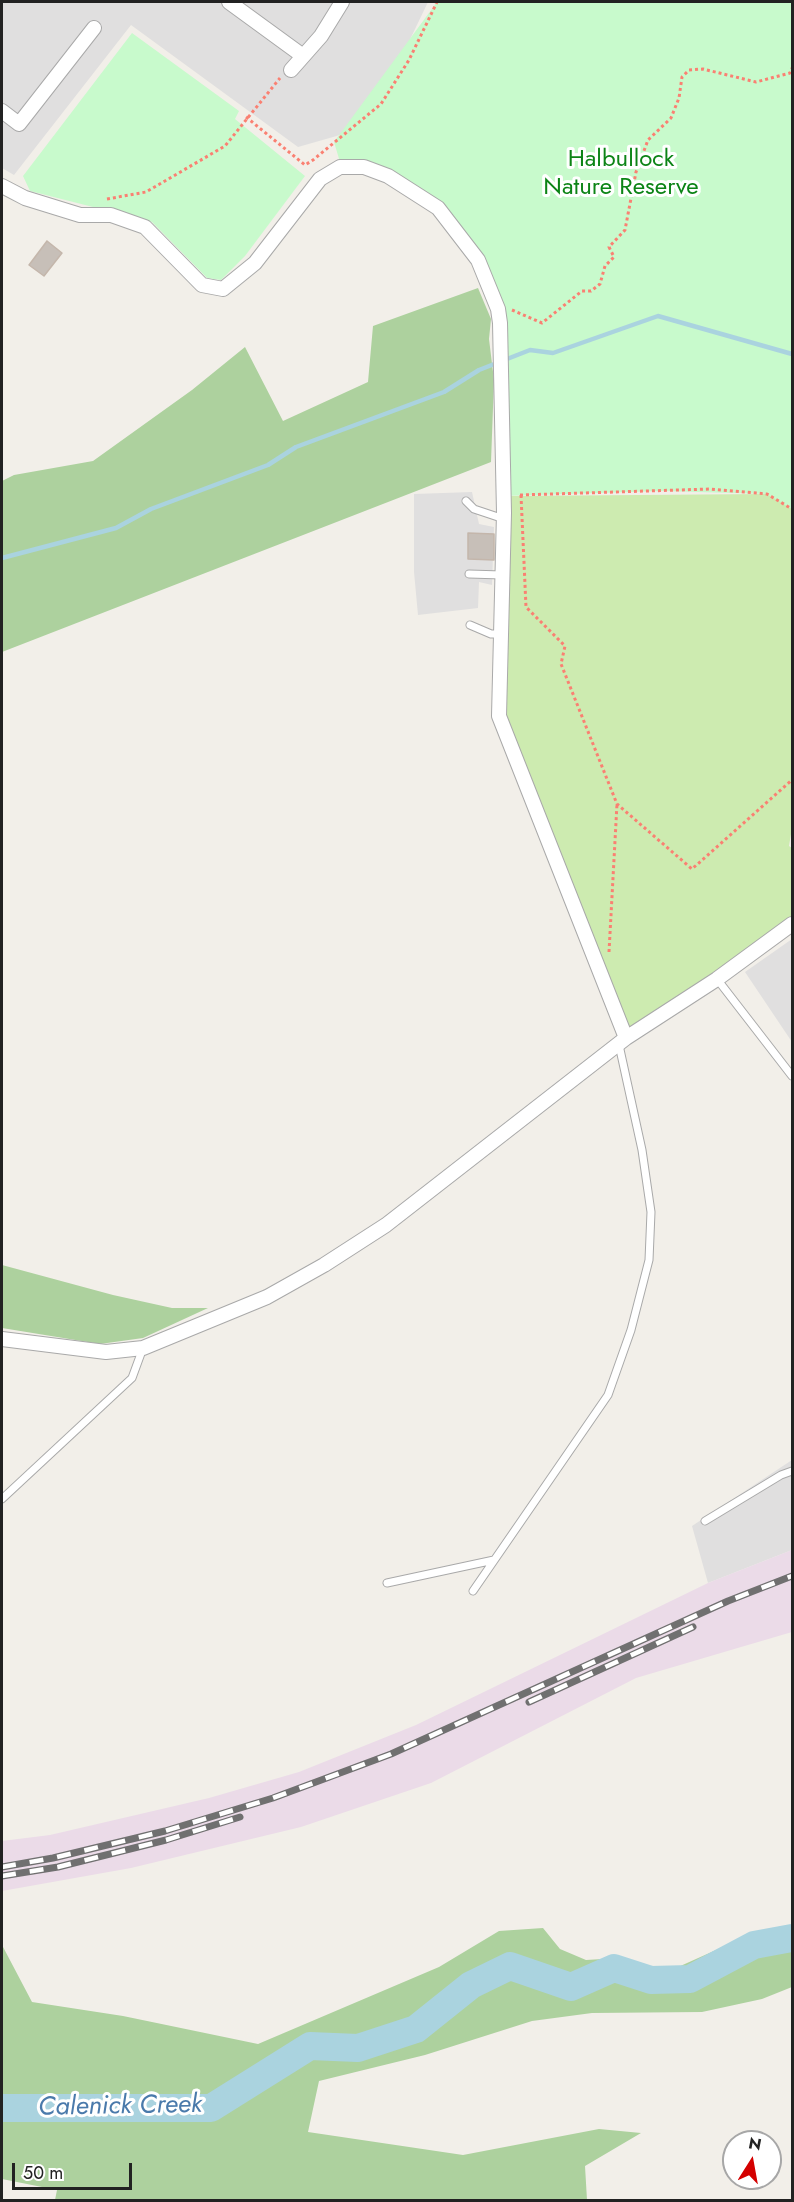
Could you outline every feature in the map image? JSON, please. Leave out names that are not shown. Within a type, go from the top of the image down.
[{"type":"street","points":[[229,2],[303,56]]},
{"type":"street","points":[[291,70],[330,23],[342,2]]},
{"type":"street","points":[[2,111],[19,124],[94,28]]},
{"type":"street","points":[[2,186],[25,198],[69,211],[80,214],[111,215],[145,227],[202,285],[223,289],[255,263],[320,179],[340,166],[363,167],[388,176],[438,208],[478,260],[498,309],[502,367],[504,519],[499,716],[623,1041]]},
{"type":"street","points":[[2,1339],[106,1352],[143,1348],[267,1297],[324,1265],[452,1176],[623,1041],[717,979],[792,924]]},
{"type":"lane","points":[[466,501],[474,509],[504,519]]},
{"type":"lane","points":[[469,574],[502,575]]},
{"type":"lane","points":[[470,625],[491,634],[501,634]]},
{"type":"lane","points":[[717,979],[792,1076]]},
{"type":"lane","points":[[473,1591],[609,1395],[626,1350],[646,1270],[651,1212],[623,1041]]},
{"type":"lane","points":[[2,1499],[132,1378],[143,1348]]},
{"type":"lane","points":[[705,1521],[781,1475],[792,1471]]},
{"type":"lane","points":[[387,1583],[494,1560]]},
{"type":"path","points":[[246,117],[305,165],[381,104],[409,60],[436,2]]},
{"type":"path","points":[[507,309],[542,323],[582,291],[591,291],[600,284],[605,266],[614,257],[609,246],[625,230],[636,172],[648,140],[670,118],[679,98],[682,77],[689,70],[703,69],[756,82],[790,73],[792,68]]},
{"type":"path","points":[[100,201],[146,192],[225,146],[246,117],[280,78],[291,70]]},
{"type":"path","points":[[503,496],[710,489],[767,494],[792,509]]},
{"type":"path","points":[[521,495],[526,607],[566,646],[561,664],[617,804],[609,953]]},
{"type":"path","points":[[617,804],[692,869],[792,780]]},
{"type":"shaded area","points":[[2,2],[428,2],[368,127],[298,147],[131,25],[14,175],[2,168]]},
{"type":"shaded area","points":[[472,492],[479,524],[494,527],[492,585],[479,582],[478,608],[418,615],[414,572],[414,494]]},
{"type":"shaded area","points":[[792,939],[792,1042],[745,972]]},
{"type":"shaded area","points":[[792,1460],[792,1550],[708,1583],[692,1526]]},
{"type":"shaded area","points":[[792,1550],[792,1632],[636,1678],[431,1783],[301,1827],[131,1868],[2,1891],[2,1841],[50,1835],[209,1798],[299,1772],[416,1725],[708,1583]]},
{"type":"green space","name":"Halbullock Nature Reserve","points":[[437,2],[792,2],[792,509],[767,494],[662,491],[503,496],[498,308],[462,240],[405,187],[340,162],[334,142]]},
{"type":"green space","points":[[132,33],[239,111],[235,119],[305,176],[245,256],[221,280],[207,278],[152,222],[30,191],[23,176]]},
{"type":"green space","points":[[478,288],[491,319],[489,339],[494,380],[491,462],[2,652],[2,481],[14,475],[93,461],[192,390],[245,347],[283,421],[368,382],[373,326]]},
{"type":"green space","points":[[767,494],[792,507],[792,828],[789,846],[792,848],[792,923],[626,1038],[499,716],[509,496]]},
{"type":"green space","points":[[2,1265],[113,1295],[172,1308],[208,1308],[143,1338],[100,1344],[2,1328]]},
{"type":"green space","points":[[792,1926],[792,1987],[762,1999],[702,2012],[592,2013],[532,2021],[425,2055],[319,2081],[308,2132],[463,2155],[599,2129],[641,2133],[585,2166],[587,2200],[55,2200],[57,2190],[2,2179],[2,1945],[32,2002],[123,2016],[258,2044],[439,1967],[499,1931],[543,1928],[560,1949],[586,1960],[619,1958],[667,1972],[745,1937]]},
{"type":"building","points":[[47,241],[62,253],[44,276],[29,265]]},
{"type":"building","points":[[468,533],[494,534],[494,560],[468,559]]},
{"type":"waterway","points":[[2,558],[116,528],[151,509],[268,465],[296,447],[444,392],[479,370],[530,350],[553,353],[658,316],[792,354]]},
{"type":"waterway","name":"Calenick Creek","points":[[2,2108],[211,2108],[310,2046],[358,2048],[416,2029],[471,1985],[510,1966],[571,1987],[614,1968],[651,1980],[690,1979],[754,1945],[792,1938]]},
{"type":"railway","points":[[2,1867],[53,1858],[165,1831],[273,1798],[391,1754],[728,1601],[792,1576]]},
{"type":"railway","points":[[529,1702],[693,1627]]},
{"type":"railway","points":[[2,1876],[58,1867],[166,1840],[240,1817]]}]
